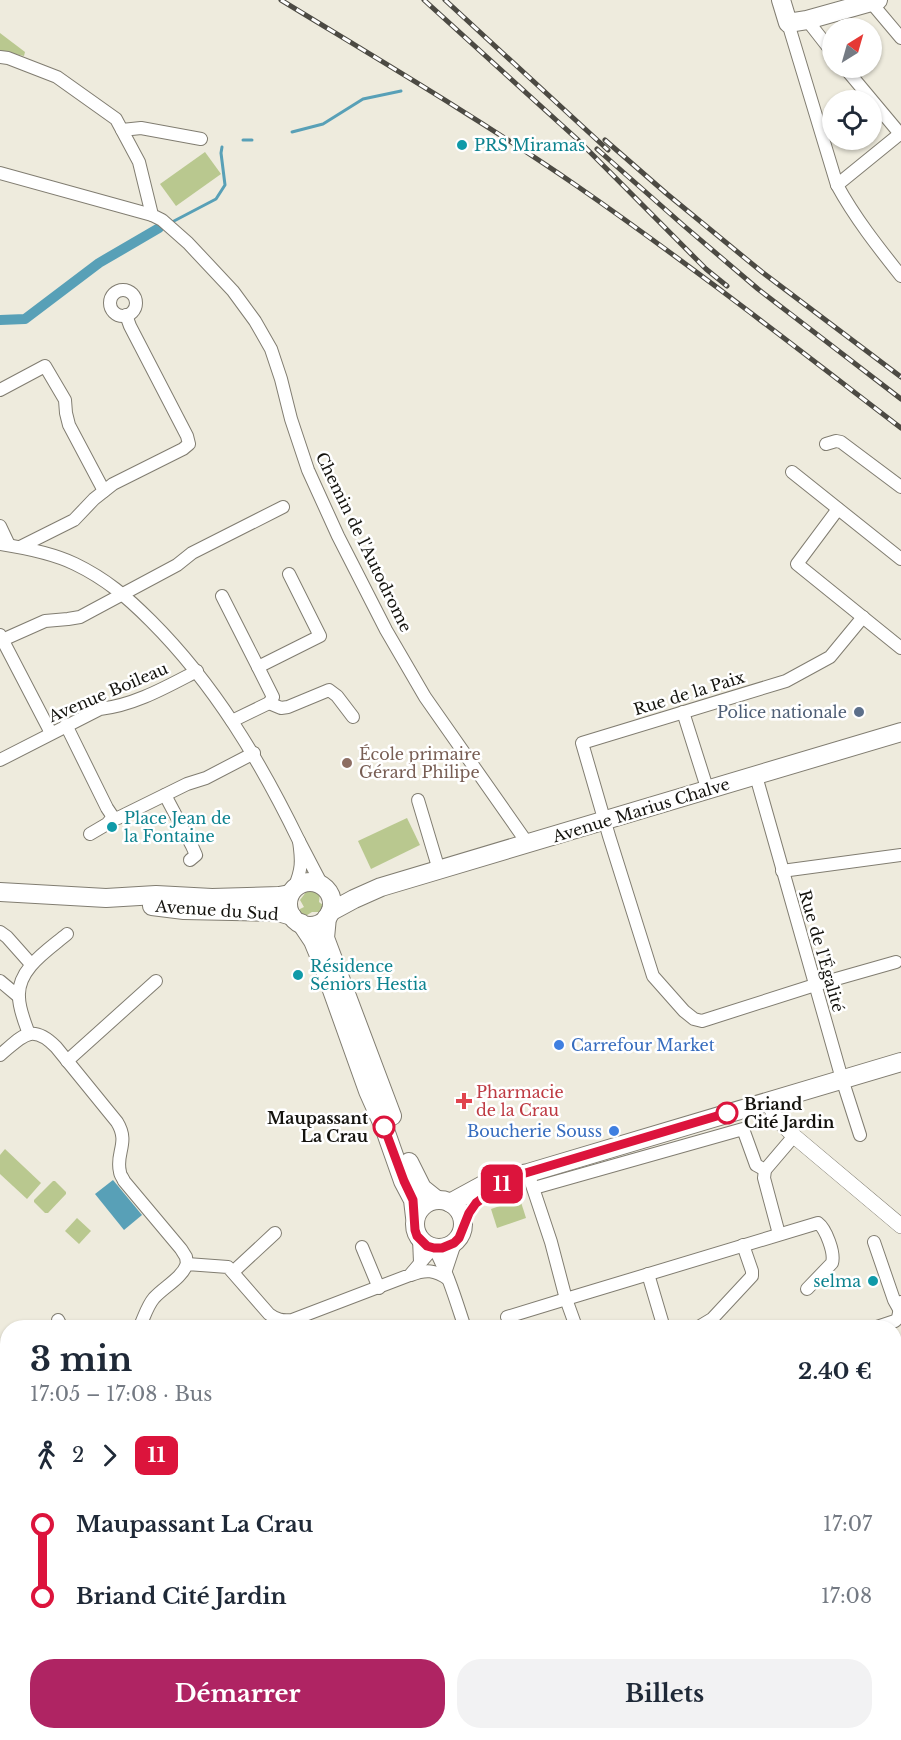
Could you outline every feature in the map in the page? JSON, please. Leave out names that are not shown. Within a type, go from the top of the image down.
[{"type":"main road","points":[[783,0],[807,20]]},
{"type":"main road","points":[[783,0],[788,23],[807,20],[874,1]]},
{"type":"main road","name":"Avenue Marius Chalve","points":[[329,914],[381,887],[901,732]]},
{"type":"main road","points":[[315,882],[323,886],[331,899],[326,938],[411,1167],[422,1188],[460,1212],[462,1232],[454,1243],[442,1248],[429,1245],[415,1230],[413,1200],[368,1091],[323,965],[313,941],[296,920],[288,905],[292,891],[300,884],[315,882]]},
{"type":"main road","name":"Avenue Marius Chalve","points":[[323,886],[351,889],[381,887]]},
{"type":"main road","name":"Avenue du Sud","points":[[0,892],[106,898],[156,895],[212,898],[279,896],[292,891]]},
{"type":"main road","name":"Avenue du Sud","points":[[106,898],[184,910],[278,912],[296,920]]},
{"type":"main road","points":[[296,920],[312,925],[318,924],[329,914]]},
{"type":"main road","points":[[463,1225],[476,1203],[525,1179],[768,1101],[901,1062]]},
{"type":"main road","points":[[415,1217],[426,1203],[444,1201],[496,1179],[525,1179]]},
{"type":"street","points":[[874,1],[874,6],[901,38]]},
{"type":"street","points":[[807,20],[822,39]]},
{"type":"street","points":[[788,23],[837,185],[855,215],[901,276]]},
{"type":"street","points":[[0,57],[57,77],[116,119],[139,162],[152,215],[0,172]]},
{"type":"street","points":[[837,185],[901,134],[853,78]]},
{"type":"street","points":[[122,130],[141,128],[201,139]]},
{"type":"street","name":"Chemin de l'Autodrome","points":[[152,215],[162,220],[188,243],[232,291],[255,321],[271,349],[308,470],[338,536],[386,630],[425,696],[528,844]]},
{"type":"street","points":[[10,545],[74,520],[113,484],[189,444],[188,436],[126,315]]},
{"type":"street","points":[[0,390],[45,366],[65,400],[69,425],[104,491]]},
{"type":"street","points":[[826,444],[841,442],[901,487]]},
{"type":"street","points":[[792,472],[901,558]]},
{"type":"street","points":[[51,733],[1,639],[45,621],[80,617],[177,566],[192,553],[283,507]]},
{"type":"street","points":[[838,509],[797,564],[901,648]]},
{"type":"street","points":[[0,526],[10,545],[45,553],[75,564],[108,583],[124,594],[171,640],[197,671],[254,753],[323,886]]},
{"type":"street","points":[[258,667],[320,636],[289,574]]},
{"type":"street","points":[[222,596],[273,698],[269,703],[232,721]]},
{"type":"street","name":"Rue de la Paix","points":[[605,821],[582,743],[786,681],[830,657],[863,617]]},
{"type":"street","name":"Avenue Boileau","points":[[0,760],[100,709],[131,704],[197,671]]},
{"type":"street","points":[[269,703],[281,708],[288,707],[329,690],[337,696],[353,717]]},
{"type":"street","points":[[683,712],[708,790]]},
{"type":"street","points":[[66,725],[113,817]]},
{"type":"street","points":[[113,817],[118,818],[187,784],[206,778],[254,753]]},
{"type":"street","name":"Rue de l'Égalité","points":[[756,776],[860,1135]]},
{"type":"street","points":[[165,795],[196,855],[190,861]]},
{"type":"street","points":[[418,800],[439,870]]},
{"type":"street","points":[[90,834],[107,824],[113,817]]},
{"type":"street","points":[[605,821],[653,976],[694,1019],[702,1021],[896,962]]},
{"type":"street","points":[[292,891],[300,875],[302,862],[299,841]]},
{"type":"street","points":[[782,871],[901,855]]},
{"type":"street","points":[[0,932],[31,964]]},
{"type":"street","points":[[28,1034],[18,996],[22,981],[31,964],[67,934]]},
{"type":"street","points":[[0,981],[18,996]]},
{"type":"street","points":[[67,1061],[156,981]]},
{"type":"street","points":[[0,1055],[24,1035],[36,1033],[46,1037],[122,1131],[120,1172],[127,1184],[181,1250],[186,1257],[187,1264],[185,1270],[154,1298],[142,1320]]},
{"type":"street","points":[[768,1101],[776,1118],[794,1136],[901,1226]]},
{"type":"street","points":[[574,1320],[525,1179],[743,1129],[756,1165],[765,1170]]},
{"type":"street","points":[[779,1234],[764,1178],[765,1170],[794,1136]]},
{"type":"street","points":[[507,1317],[818,1222],[824,1227],[834,1258],[807,1289]]},
{"type":"street","points":[[233,1272],[275,1233]]},
{"type":"street","points":[[874,1242],[894,1300],[900,1305],[896,1320]]},
{"type":"street","points":[[447,1275],[454,1243]]},
{"type":"street","points":[[410,1275],[416,1269],[429,1245]]},
{"type":"street","points":[[429,1245],[447,1275],[462,1320]]},
{"type":"street","points":[[709,1320],[752,1276],[743,1245]]},
{"type":"street","points":[[362,1247],[379,1288]]},
{"type":"street","points":[[187,1264],[228,1267],[269,1314],[277,1320]]},
{"type":"street","points":[[292,1320],[422,1271],[447,1275]]},
{"type":"street","points":[[648,1274],[662,1320]]},
{"type":"green space","points":[[0,33],[25,52],[24,56],[0,51]]},
{"type":"green space","points":[[205,152],[221,174],[176,206],[160,184]]},
{"type":"green space","points":[[407,818],[420,845],[371,869],[358,841]]},
{"type":"green space","points":[[309,888],[320,893],[319,902],[324,906],[321,912],[312,912],[304,917],[299,913],[304,907],[300,900],[306,892],[304,889]]},
{"type":"green space","points":[[5,1149],[41,1183],[27,1199],[0,1174],[0,1155]]},
{"type":"green space","points":[[53,1181],[66,1194],[48,1213],[45,1213],[34,1200]]},
{"type":"green space","points":[[520,1199],[526,1218],[497,1228],[491,1209]]},
{"type":"green space","points":[[77,1218],[91,1231],[79,1244],[65,1231]]},
{"type":"water","points":[[113,1180],[142,1215],[124,1230],[95,1194]]},
{"type":"waterway","points":[[292,132],[323,124],[363,99],[401,91]]},
{"type":"waterway","points":[[243,140],[252,140]]},
{"type":"waterway","points":[[174,221],[216,199],[225,185],[222,147]]},
{"type":"waterway","points":[[0,320],[25,319],[99,263],[159,228]]},
{"type":"railway","points":[[281,0],[468,114],[577,186],[700,275],[901,428]]},
{"type":"railway","points":[[424,0],[577,139],[706,269],[727,286]]},
{"type":"railway","points":[[445,0],[608,150]]},
{"type":"railway","points":[[605,140],[762,272],[901,377]]},
{"type":"railway","points":[[597,149],[758,289],[901,399]]},
{"type":"bus line","name":"11","points":[[384,1127],[415,1206],[414,1224],[417,1236],[427,1246],[442,1248],[449,1246],[459,1238],[463,1225],[476,1203],[512,1177],[727,1113]]},
{"type":"place","name":"PRS Miramas","points":[[462,145]]},
{"type":"place","name":"Police nationale","points":[[859,712]]},
{"type":"place","name":"École primaire Gérard Philipe","points":[[347,763]]},
{"type":"place","name":"Place Jean de la Fontaine","points":[[112,827]]},
{"type":"place","name":"Résidence Séniors Hestia","points":[[298,975]]},
{"type":"place","name":"Carrefour Market","points":[[559,1045]]},
{"type":"place","name":"Pharmacie de la Crau","points":[[464,1101]]},
{"type":"place","name":"Briand Cité Jardin","points":[[727,1113]]},
{"type":"place","name":"Maupassant La Crau","points":[[384,1127]]},
{"type":"place","name":"Boucherie Souss","points":[[614,1131]]},
{"type":"place","name":"selma","points":[[873,1281]]}]
